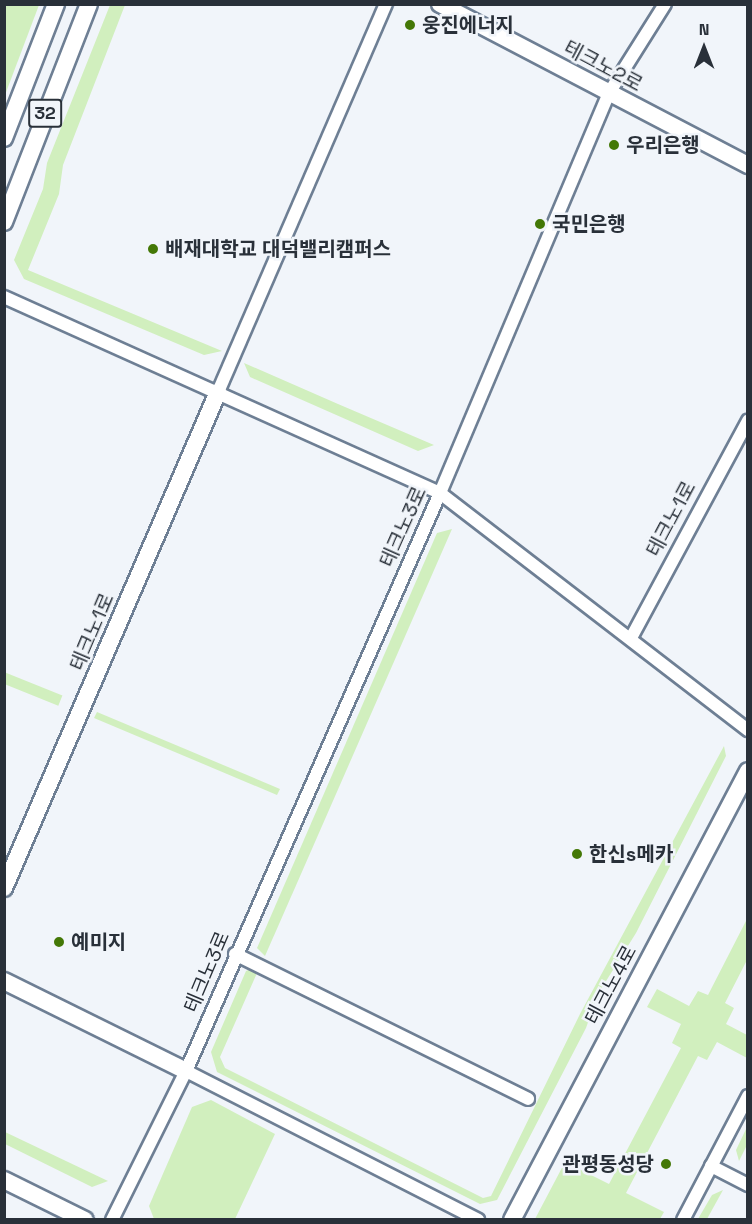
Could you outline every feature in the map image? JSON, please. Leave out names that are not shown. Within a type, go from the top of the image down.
[{"type":"main road","name":"32","points":[[4,138],[56,4]]},
{"type":"main road","name":"32","points":[[4,222],[89,4]]},
{"type":"main road","name":"테크노2로","points":[[440,4],[747,165]]},
{"type":"main road","name":"테크노1로","points":[[4,888],[218,392]]},
{"type":"main road","name":"테크노4로","points":[[512,1220],[747,771]]},
{"type":"main road","points":[[4,981],[186,1071]]},
{"type":"main road","points":[[4,1180],[85,1220]]},
{"type":"street","name":"테크노1로","points":[[218,392],[386,4]]},
{"type":"street","name":"테크노3로","points":[[112,1220],[186,1071],[235,954],[440,493],[609,93],[665,4]]},
{"type":"street","points":[[4,297],[440,493],[631,638],[747,730]]},
{"type":"street","name":"테크노1로","points":[[631,638],[747,421]]},
{"type":"street","points":[[235,954],[528,1100]]},
{"type":"street","points":[[186,1071],[478,1220]]},
{"type":"street","points":[[683,1220],[747,1096]]},
{"type":"street","points":[[711,1166],[747,1185]]},
{"type":"green space","points":[[6,5],[39,5],[5,95],[4,8]]},
{"type":"green space","points":[[110,5],[125,5],[63,165],[59,194],[28,270],[222,351],[204,355],[24,279],[14,260],[43,189],[47,163]]},
{"type":"green space","points":[[244,363],[434,445],[418,451],[250,377]]},
{"type":"green space","points":[[452,529],[265,956],[257,948],[437,533]]},
{"type":"green space","points":[[4,672],[62,696],[58,706],[4,684]]},
{"type":"green space","points":[[97,712],[280,789],[277,795],[94,718]]},
{"type":"green space","points":[[724,746],[726,756],[636,933],[598,994],[586,1028],[497,1200],[480,1204],[217,1072],[211,1052],[246,971],[251,969],[257,973],[220,1057],[225,1068],[483,1198],[491,1196],[580,1014]]},
{"type":"green space","points":[[747,919],[747,960],[725,1003],[734,1008],[726,1024],[747,1035],[747,1058],[717,1042],[707,1060],[698,1056],[626,1193],[664,1212],[660,1219],[535,1219],[565,1162],[609,1184],[681,1048],[672,1043],[681,1024],[647,1007],[657,989],[689,1006],[698,991],[708,995]]},
{"type":"green space","points":[[211,1100],[275,1134],[235,1219],[154,1219],[149,1206],[192,1107]]},
{"type":"green space","points":[[747,1127],[747,1145],[739,1161],[736,1150]]},
{"type":"green space","points":[[4,1132],[108,1181],[92,1187],[5,1144]]},
{"type":"green space","points":[[723,1190],[707,1219],[698,1219],[712,1195]]},
{"type":"place","name":"웅진에너지","points":[[410,25]]},
{"type":"place","name":"우리은행","points":[[614,145]]},
{"type":"place","name":"국민은행","points":[[540,224]]},
{"type":"place","name":"배재대학교 대덕밸리캠퍼스","points":[[153,249]]},
{"type":"place","name":"한신s메카","points":[[577,854]]},
{"type":"place","name":"예미지","points":[[59,942]]},
{"type":"place","name":"관평동성당","points":[[666,1164]]}]
